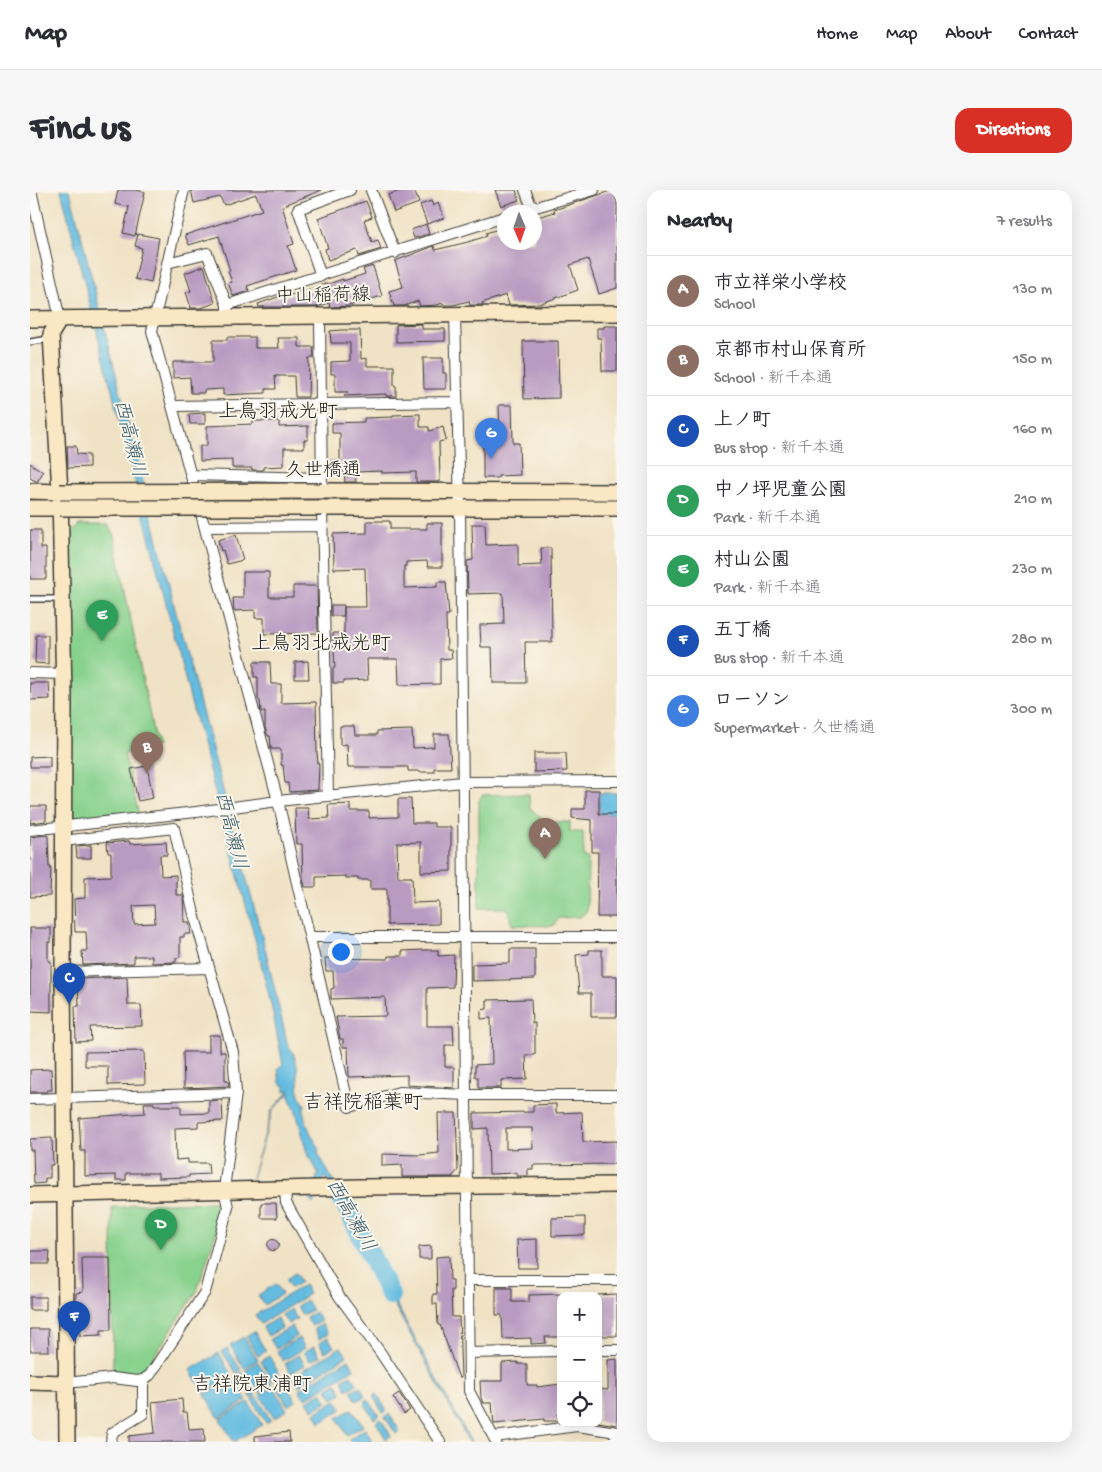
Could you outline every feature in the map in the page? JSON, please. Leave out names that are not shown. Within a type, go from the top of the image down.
[{"type":"street","points":[[31,190],[64,319],[51,334],[60,492],[64,674],[63,972],[67,1442]]},
{"type":"street","points":[[184,190],[152,330],[278,801],[349,1107],[399,1092],[467,1095],[617,1095]]},
{"type":"street","points":[[321,276],[298,209],[350,190]]},
{"type":"street","points":[[371,190],[394,253]]},
{"type":"street","points":[[525,190],[531,205]]},
{"type":"street","points":[[542,205],[594,190]]},
{"type":"street","points":[[167,263],[206,253],[227,312],[321,276],[497,219]]},
{"type":"street","name":"中山稲荷線","points":[[30,319],[154,318],[227,312],[320,317],[617,313]]},
{"type":"street","points":[[455,316],[460,491],[469,1391],[495,1439],[577,1426],[617,1432]]},
{"type":"street","points":[[192,475],[322,485],[320,317]]},
{"type":"street","points":[[173,406],[457,402]]},
{"type":"street","name":"久世橋通","points":[[30,491],[60,492],[322,485],[460,491],[617,492]]},
{"type":"street","name":"久世橋通","points":[[30,508],[617,508]]},
{"type":"street","points":[[322,508],[328,796]]},
{"type":"street","points":[[205,527],[323,526]]},
{"type":"street","points":[[30,673],[64,674]]},
{"type":"street","points":[[63,834],[252,804],[462,782],[617,781]]},
{"type":"street","points":[[30,830],[63,834],[174,828],[194,914],[233,1052],[236,1093],[228,1207],[205,1292],[150,1375],[143,1380],[113,1378],[66,1383],[30,1382]]},
{"type":"street","points":[[310,937],[617,938]]},
{"type":"street","points":[[63,972],[209,968]]},
{"type":"street","points":[[30,1099],[236,1093]]},
{"type":"street","points":[[30,1195],[360,1187],[617,1185]]},
{"type":"street","points":[[285,1189],[286,1203],[290,1211],[339,1296],[380,1352],[440,1442]]},
{"type":"street","points":[[468,1280],[617,1280]]},
{"type":"street","points":[[602,1350],[617,1350]]},
{"type":"street","points":[[469,1353],[557,1351]]},
{"type":"street","points":[[111,1442],[112,1433],[143,1414],[143,1380]]},
{"type":"lane","points":[[30,342],[43,340],[51,334]]},
{"type":"lane","points":[[30,599],[62,599]]},
{"type":"green space","points":[[79,525],[108,525],[114,536],[156,746],[124,754],[139,815],[69,824],[70,535]]},
{"type":"green space","points":[[529,794],[530,808],[545,822],[570,822],[570,832],[583,832],[584,857],[588,858],[587,911],[580,917],[559,918],[553,926],[512,925],[507,908],[479,908],[479,801],[482,795]]},
{"type":"green space","points":[[216,1202],[223,1210],[197,1291],[142,1374],[138,1376],[113,1372],[112,1207],[127,1207],[132,1204]]},
{"type":"water","points":[[61,190],[69,190],[71,195],[176,613],[266,952],[288,1046],[293,1052],[297,1065],[299,1095],[305,1105],[304,1115],[319,1148],[318,1153],[353,1217],[350,1219],[471,1442],[469,1442],[325,1176],[313,1204],[310,1200],[318,1173],[310,1156],[308,1157],[296,1111],[289,1097],[290,1092],[273,1110],[251,1181],[272,1110],[290,1090],[285,1091],[285,1086],[280,1083],[278,1069],[283,1065],[271,1004],[194,714]]},
{"type":"water","points":[[599,793],[617,793],[617,814],[599,814]]},
{"type":"water","points":[[295,1273],[301,1282],[291,1288],[286,1279]]},
{"type":"water","points":[[276,1284],[282,1294],[264,1305],[258,1295]]},
{"type":"water","points":[[304,1285],[309,1294],[261,1324],[255,1315]]},
{"type":"water","points":[[306,1300],[312,1310],[302,1315],[297,1306]]},
{"type":"water","points":[[291,1309],[297,1319],[288,1324],[282,1315]]},
{"type":"water","points":[[315,1312],[321,1321],[312,1326],[306,1317]]},
{"type":"water","points":[[277,1318],[282,1328],[268,1336],[263,1327]]},
{"type":"water","points":[[322,1324],[328,1334],[319,1339],[314,1329]]},
{"type":"water","points":[[292,1326],[297,1336],[276,1349],[270,1339]]},
{"type":"water","points":[[254,1331],[266,1351],[258,1356],[246,1336]]},
{"type":"water","points":[[244,1337],[258,1360],[244,1368],[230,1345]]},
{"type":"water","points":[[328,1337],[334,1347],[325,1352],[319,1343]]},
{"type":"water","points":[[299,1338],[305,1348],[283,1361],[277,1351]]},
{"type":"water","points":[[314,1346],[320,1356],[310,1361],[304,1352]]},
{"type":"water","points":[[341,1347],[347,1356],[298,1386],[292,1377]]},
{"type":"water","points":[[227,1348],[241,1370],[236,1373],[222,1351]]},
{"type":"water","points":[[219,1353],[232,1376],[204,1393],[190,1370]]},
{"type":"water","points":[[299,1355],[305,1365],[291,1373],[285,1364]]},
{"type":"water","points":[[269,1356],[281,1377],[273,1381],[261,1361]]},
{"type":"water","points":[[349,1359],[354,1369],[305,1399],[299,1389]]},
{"type":"water","points":[[258,1362],[272,1385],[260,1393],[245,1370]]},
{"type":"water","points":[[242,1372],[256,1395],[251,1398],[237,1375]]},
{"type":"water","points":[[351,1375],[357,1384],[347,1390],[342,1380]]},
{"type":"water","points":[[233,1378],[247,1400],[219,1418],[205,1395]]},
{"type":"water","points":[[283,1381],[296,1401],[288,1406],[276,1385]]},
{"type":"water","points":[[336,1383],[342,1393],[333,1399],[327,1389]]},
{"type":"water","points":[[360,1386],[365,1396],[357,1401],[351,1391]]},
{"type":"water","points":[[274,1387],[287,1410],[274,1418],[260,1395]]},
{"type":"water","points":[[322,1392],[327,1402],[313,1410],[307,1401]]},
{"type":"water","points":[[377,1394],[387,1411],[383,1413],[373,1396]]},
{"type":"water","points":[[257,1397],[271,1420],[266,1423],[252,1400]]},
{"type":"water","points":[[368,1399],[379,1416],[374,1419],[364,1402]]},
{"type":"water","points":[[336,1400],[342,1409],[320,1423],[315,1413]]},
{"type":"water","points":[[248,1402],[262,1425],[234,1442],[220,1419]]},
{"type":"water","points":[[352,1409],[363,1426],[347,1435],[337,1418]]},
{"type":"water","points":[[389,1414],[400,1431],[396,1434],[385,1417]]},
{"type":"water","points":[[381,1419],[391,1436],[386,1439],[376,1422]]},
{"type":"water","points":[[365,1429],[373,1442],[351,1442],[349,1439]]},
{"type":"building","points":[[118,190],[145,192],[135,236],[123,233],[129,207],[115,204]]},
{"type":"building","points":[[191,190],[322,190],[282,206],[294,244],[288,246],[296,270],[247,286],[249,291],[233,296],[228,283],[232,282],[228,271],[230,271],[219,236],[189,245],[185,235],[262,210],[256,194],[224,205],[220,197],[194,203]]},
{"type":"building","points":[[403,190],[414,190],[419,203],[394,212],[388,195]]},
{"type":"building","points":[[495,190],[516,190],[519,200],[501,205]]},
{"type":"building","points":[[613,190],[617,202],[617,288],[599,294],[588,259],[570,265],[578,290],[539,304],[509,305],[506,295],[482,303],[483,305],[470,305],[469,301],[453,305],[444,305],[443,303],[420,306],[418,301],[404,306],[394,306],[389,291],[403,287],[395,261],[434,246],[435,250],[468,242],[487,236],[486,233],[497,229],[497,250],[542,250],[542,216],[555,212],[554,210]]},
{"type":"building","points":[[366,201],[372,217],[364,220],[372,242],[378,240],[381,249],[359,256],[357,250],[328,260],[325,249],[328,248],[318,218]]},
{"type":"building","points":[[431,201],[433,206],[438,203],[444,218],[427,224],[420,205]]},
{"type":"building","points":[[426,224],[429,234],[414,238],[411,230]]},
{"type":"building","points":[[138,234],[159,238],[151,283],[135,279],[142,248],[135,246]]},
{"type":"building","points":[[204,266],[215,303],[201,308],[191,308],[186,292],[191,291],[185,273]]},
{"type":"building","points":[[373,266],[382,296],[348,306],[330,307],[329,303],[316,307],[259,307],[258,304],[284,295],[285,297],[327,283],[343,279],[343,281],[365,274],[363,269]]},
{"type":"building","points":[[422,324],[422,329],[445,329],[445,341],[396,342],[396,325]]},
{"type":"building","points":[[604,326],[617,326],[617,371],[602,371],[601,338],[597,338],[597,328],[604,328]]},
{"type":"building","points":[[360,330],[361,359],[367,358],[367,366],[394,366],[396,396],[386,396],[386,394],[344,396],[348,392],[335,392],[335,374],[331,374],[331,362],[350,361],[350,343],[331,343],[330,331]]},
{"type":"building","points":[[227,337],[255,337],[255,348],[279,348],[278,338],[299,338],[299,347],[313,347],[314,358],[309,358],[308,397],[295,397],[294,376],[275,376],[276,389],[266,389],[266,393],[223,395],[223,389],[204,390],[204,393],[191,393],[190,377],[173,378],[173,362],[213,362],[213,340],[227,340]]},
{"type":"building","points":[[523,341],[558,341],[559,398],[524,399]]},
{"type":"building","points":[[423,358],[443,358],[443,373],[446,373],[446,389],[424,389]]},
{"type":"building","points":[[499,405],[512,405],[513,443],[519,443],[520,475],[483,478],[483,442],[500,442]]},
{"type":"building","points":[[205,413],[205,424],[190,424],[189,414]]},
{"type":"building","points":[[420,414],[420,427],[429,427],[429,431],[443,427],[446,440],[439,442],[440,482],[416,482],[416,472],[382,473],[382,471],[355,472],[356,482],[345,482],[344,472],[329,471],[329,461],[340,461],[340,433],[332,433],[332,423],[364,422],[364,418]]},
{"type":"building","points":[[253,421],[279,421],[279,427],[308,426],[308,440],[304,440],[304,448],[284,448],[284,466],[263,467],[263,470],[252,470],[252,468],[232,468],[232,460],[200,461],[200,446],[207,446],[207,426],[253,424]]},
{"type":"building","points":[[67,446],[76,446],[77,454],[89,455],[89,467],[68,468]]},
{"type":"building","points":[[30,463],[43,472],[37,482],[30,478]]},
{"type":"building","points":[[367,521],[390,521],[390,529],[427,529],[427,523],[442,523],[442,567],[428,567],[427,561],[406,562],[406,566],[404,566],[404,588],[437,587],[437,582],[446,582],[449,615],[446,615],[447,650],[451,650],[452,658],[440,659],[440,684],[399,685],[398,660],[396,659],[367,659],[368,680],[333,683],[333,668],[335,668],[333,633],[344,633],[344,607],[366,607],[365,568],[334,569],[333,534],[367,533]]},
{"type":"building","points":[[472,524],[485,524],[486,545],[518,544],[518,566],[542,565],[541,548],[551,548],[552,642],[525,642],[526,683],[493,683],[492,647],[481,647],[480,625],[504,624],[503,593],[468,594],[467,561],[473,560]]},
{"type":"building","points":[[30,530],[41,530],[41,548],[46,548],[46,579],[30,579]]},
{"type":"building","points":[[236,535],[243,560],[227,564],[218,540]]},
{"type":"building","points":[[243,572],[269,572],[269,597],[293,597],[293,586],[317,586],[318,633],[264,634],[264,618],[255,618],[255,610],[234,611],[233,598],[243,598]]},
{"type":"building","points":[[331,605],[344,605],[344,616],[331,616]]},
{"type":"building","points":[[36,635],[48,635],[48,664],[35,663]]},
{"type":"building","points":[[308,661],[309,679],[295,679],[295,662]]},
{"type":"building","points":[[254,662],[270,662],[271,684],[281,684],[281,703],[316,702],[319,764],[318,790],[289,792],[288,783],[285,783],[283,765],[281,765],[281,749],[271,749],[270,736],[268,736],[265,728],[265,712],[261,712],[258,699],[258,677],[254,677]]},
{"type":"building","points":[[30,683],[49,683],[50,699],[30,700]]},
{"type":"building","points":[[340,726],[354,726],[355,735],[377,735],[377,731],[412,730],[413,748],[434,747],[434,734],[449,734],[451,768],[434,768],[434,772],[419,772],[408,771],[408,767],[348,767],[347,744],[340,745]]},
{"type":"building","points":[[534,753],[566,753],[567,771],[534,772]]},
{"type":"building","points":[[50,756],[50,767],[30,767],[30,757]]},
{"type":"building","points":[[147,766],[153,798],[138,801],[131,769]]},
{"type":"building","points":[[585,790],[599,790],[599,814],[617,814],[617,917],[597,917],[598,852],[592,852],[592,820],[572,818],[572,809],[585,809]]},
{"type":"building","points":[[398,799],[411,799],[412,823],[434,823],[434,827],[451,827],[451,871],[421,872],[421,842],[397,843],[398,877],[412,877],[413,903],[439,902],[439,924],[387,925],[387,889],[370,889],[370,880],[346,878],[346,876],[316,877],[316,887],[305,887],[302,844],[296,844],[295,808],[308,808],[309,819],[329,818],[328,805],[350,804],[350,811],[369,811],[369,818],[398,817]]},
{"type":"building","points":[[30,806],[46,806],[46,821],[30,823]]},
{"type":"building","points":[[48,836],[49,867],[51,867],[50,896],[30,897],[30,837]]},
{"type":"building","points":[[129,841],[130,844],[166,842],[167,855],[160,855],[161,876],[176,875],[176,895],[183,895],[184,922],[189,922],[191,934],[184,934],[184,937],[180,937],[180,957],[176,958],[176,962],[152,963],[152,956],[134,956],[134,963],[83,965],[82,951],[87,951],[86,932],[75,932],[74,899],[85,898],[85,877],[111,876],[111,853],[108,853],[107,843]],"holes":[[[154,905],[155,923],[134,924],[133,906]]]},
{"type":"building","points":[[91,845],[91,858],[77,858],[76,846]]},
{"type":"building","points":[[30,928],[51,928],[51,942],[48,942],[48,961],[51,961],[51,1012],[30,1011]]},
{"type":"building","points":[[510,949],[535,949],[535,979],[472,981],[472,964],[510,963]]},
{"type":"building","points":[[438,950],[438,956],[454,955],[453,987],[427,988],[427,1026],[453,1026],[454,1045],[445,1045],[445,1067],[454,1067],[454,1088],[407,1085],[407,1075],[349,1077],[348,1047],[343,1047],[343,1039],[340,1039],[336,1017],[386,1016],[385,997],[331,999],[331,989],[334,988],[333,971],[326,971],[325,958],[388,959],[388,956],[402,956],[402,951]]},
{"type":"building","points":[[589,950],[602,950],[602,976],[617,976],[617,1017],[591,1017],[591,993],[579,993],[576,955],[589,954]]},
{"type":"building","points":[[127,977],[128,1005],[141,1005],[142,1026],[90,1027],[91,1041],[76,1042],[75,1006],[79,1006],[78,979]]},
{"type":"building","points":[[531,999],[532,1023],[535,1023],[535,1055],[526,1055],[527,1079],[501,1080],[501,1088],[478,1088],[478,1077],[475,1077],[475,1065],[492,1064],[491,1018],[481,1019],[481,1010],[487,1009],[487,1000]]},
{"type":"building","points":[[209,1035],[220,1035],[220,1052],[225,1052],[225,1081],[228,1081],[229,1086],[184,1088],[183,1052],[209,1052]]},
{"type":"building","points":[[144,1051],[145,1084],[108,1085],[108,1066],[85,1066],[85,1052]]},
{"type":"building","points":[[51,1069],[52,1090],[47,1090],[47,1092],[30,1092],[30,1070]]},
{"type":"building","points":[[222,1100],[223,1121],[198,1122],[198,1127],[175,1128],[176,1160],[188,1159],[188,1163],[208,1163],[209,1174],[158,1178],[158,1173],[126,1173],[126,1180],[116,1180],[116,1175],[85,1176],[85,1151],[81,1151],[79,1118],[145,1113],[144,1103],[154,1103],[154,1105],[160,1106],[181,1106],[181,1114],[209,1113],[209,1101]]},
{"type":"building","points":[[556,1104],[556,1113],[582,1112],[583,1142],[617,1141],[617,1164],[533,1165],[533,1169],[528,1169],[528,1176],[517,1176],[517,1173],[489,1174],[488,1128],[474,1129],[474,1113],[533,1112],[533,1105]],"holes":[[[506,1128],[532,1128],[533,1148],[506,1149]]]},
{"type":"building","points":[[438,1113],[456,1113],[458,1170],[452,1177],[402,1177],[402,1165],[382,1166],[382,1154],[420,1155],[439,1153]]},
{"type":"building","points":[[52,1138],[53,1165],[50,1165],[50,1178],[45,1178],[45,1183],[34,1184],[33,1150],[30,1150],[30,1139]]},
{"type":"building","points":[[261,1203],[276,1203],[277,1218],[261,1218]]},
{"type":"building","points":[[585,1217],[585,1235],[552,1236],[552,1218]]},
{"type":"building","points":[[273,1239],[279,1245],[273,1251],[267,1245]]},
{"type":"building","points":[[537,1239],[537,1268],[518,1268],[517,1240]]},
{"type":"building","points":[[431,1246],[431,1259],[419,1259],[419,1247]]},
{"type":"building","points":[[30,1251],[50,1251],[49,1264],[30,1264]]},
{"type":"building","points":[[449,1256],[450,1280],[453,1280],[453,1290],[451,1290],[452,1317],[459,1317],[461,1378],[459,1378],[440,1325],[438,1325],[437,1304],[433,1304],[433,1294],[437,1294],[436,1257]]},
{"type":"building","points":[[82,1258],[110,1258],[111,1330],[101,1330],[101,1335],[80,1336],[80,1310],[76,1310],[76,1293],[83,1292]]},
{"type":"building","points":[[496,1288],[512,1288],[512,1302],[529,1302],[529,1295],[557,1294],[557,1337],[545,1337],[546,1343],[531,1344],[531,1338],[503,1339],[502,1315],[496,1315]]},
{"type":"building","points":[[617,1294],[617,1336],[602,1336],[602,1295]]},
{"type":"building","points":[[30,1297],[46,1297],[46,1310],[30,1310]]},
{"type":"building","points":[[30,1329],[48,1329],[49,1351],[30,1351]]},
{"type":"building","points":[[617,1359],[617,1425],[602,1423],[602,1389],[608,1390],[608,1360]]},
{"type":"building","points":[[518,1362],[518,1364],[527,1364],[527,1385],[537,1385],[537,1387],[557,1384],[557,1421],[544,1421],[544,1419],[494,1424],[492,1403],[483,1403],[480,1381],[502,1381],[502,1363]]},
{"type":"building","points":[[399,1393],[410,1410],[404,1414],[393,1397]]},
{"type":"building","points":[[182,1399],[183,1412],[187,1412],[189,1429],[204,1428],[205,1442],[129,1442],[129,1436],[155,1433],[152,1402]]},
{"type":"building","points":[[289,1432],[290,1442],[255,1442],[255,1436]]},
{"type":"waterway","name":"西高瀬川","points":[[339,1194],[390,1295]]},
{"type":"place","name":"ローソン","points":[[491,459]]},
{"type":"place","name":"村山公園","points":[[102,641]]},
{"type":"place","name":"京都市村山保育所","points":[[147,773]]},
{"type":"place","name":"市立祥栄小学校","points":[[545,859]]},
{"type":"place","name":"上ノ町","points":[[69,1004]]},
{"type":"place","name":"中ノ坪児童公園","points":[[161,1250]]},
{"type":"place","name":"五丁橋","points":[[74,1342]]},
{"type":"district","name":"上鳥羽戒光町","points":[[278,413]]},
{"type":"district","name":"上鳥羽北戒光町","points":[[321,645]]},
{"type":"district","name":"吉祥院稲葉町","points":[[363,1104]]},
{"type":"district","name":"吉祥院東浦町","points":[[252,1386]]}]
